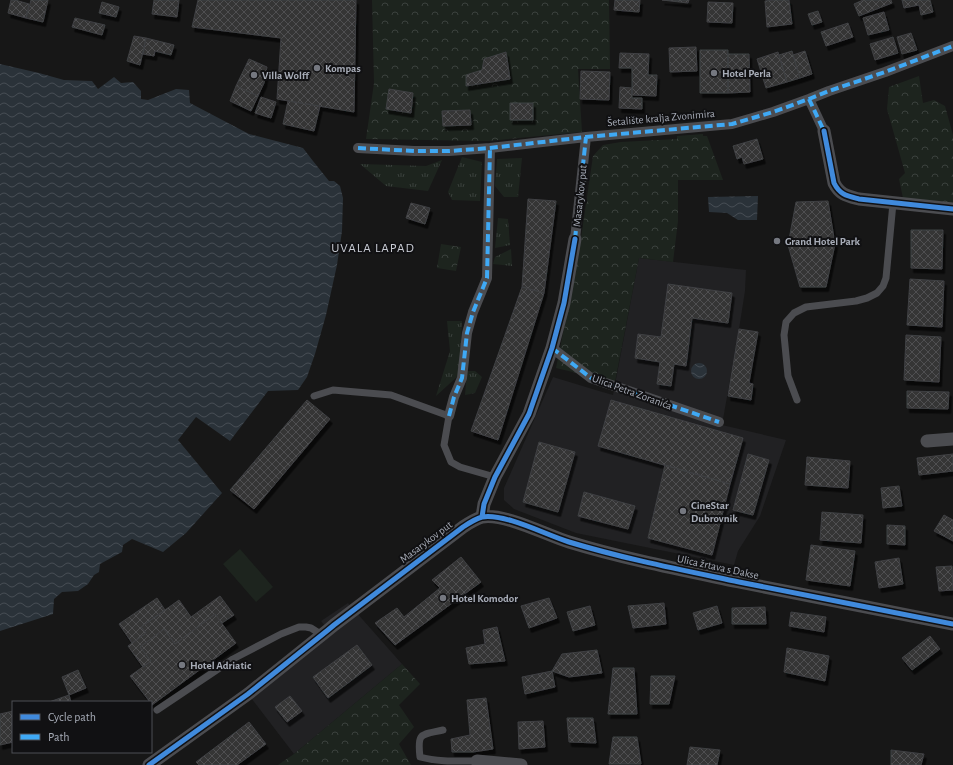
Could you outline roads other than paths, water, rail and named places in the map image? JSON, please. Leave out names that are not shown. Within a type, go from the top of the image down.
[{"type":"street","name":"Šetalište kralja Zvonimira","points":[[358,148],[421,151],[490,148],[586,137],[732,124],[773,112],[953,46]]},
{"type":"street","points":[[809,99],[824,131],[834,183],[841,193],[859,199],[953,209]]},
{"type":"street","name":"Masarykov put","points":[[149,765],[248,694],[340,620],[463,527],[482,517],[484,504],[495,477],[529,414],[552,348],[564,303],[575,239],[586,137]]},
{"type":"street","points":[[449,416],[454,397],[462,378],[467,333],[473,312],[487,278],[490,148]]},
{"type":"street","name":"Ulica Petra Zoranića","points":[[552,348],[591,378],[719,422]]},
{"type":"street","points":[[927,441],[953,439]]},
{"type":"street","name":"Ulica žrtava s Dakse","points":[[482,517],[501,518],[568,541],[643,562],[756,586],[953,624]]},
{"type":"street","points":[[477,761],[521,765]]},
{"type":"lane","points":[[797,400],[788,376],[784,335],[786,322],[794,313],[806,307],[856,302],[877,293],[883,286],[886,278],[893,203]]},
{"type":"lane","points":[[314,396],[333,390],[391,395],[449,416],[444,445],[451,462],[460,467],[495,477]]},
{"type":"lane","points":[[157,710],[233,659],[282,634],[299,627],[306,627],[311,628],[322,636]]},
{"type":"lane","points":[[443,730],[423,734],[420,739],[420,757],[439,760],[477,761]]},
{"type":"water","points":[[0,64],[64,80],[92,81],[98,89],[114,77],[121,83],[133,82],[141,91],[141,99],[148,100],[176,89],[189,90],[190,103],[249,134],[303,148],[329,181],[334,181],[340,186],[343,198],[342,231],[337,265],[326,315],[307,377],[298,390],[268,391],[230,441],[196,417],[178,440],[222,493],[186,533],[163,552],[132,539],[123,545],[122,552],[100,564],[99,572],[94,575],[88,584],[78,591],[62,592],[54,599],[53,614],[0,631]]},
{"type":"water","points":[[758,196],[757,220],[738,220],[727,213],[709,212],[708,197]]},
{"type":"water","points":[[696,363],[702,363],[707,368],[705,377],[702,379],[696,379],[691,374],[691,368]]},
{"type":"place","name":"Kompas","points":[[317,68]]},
{"type":"place","name":"Hotel Perla","points":[[714,73]]},
{"type":"place","name":"Villa Wolff","points":[[254,75]]},
{"type":"place","name":"Grand Hotel Park","points":[[777,241]]},
{"type":"place","name":"CineStar Dubrovnik","points":[[683,511]]},
{"type":"place","name":"Hotel Komodor","points":[[443,598]]},
{"type":"place","name":"Hotel Adriatic","points":[[182,665]]},
{"type":"district","name":"UVALA LAPAD","points":[[373,248]]}]
